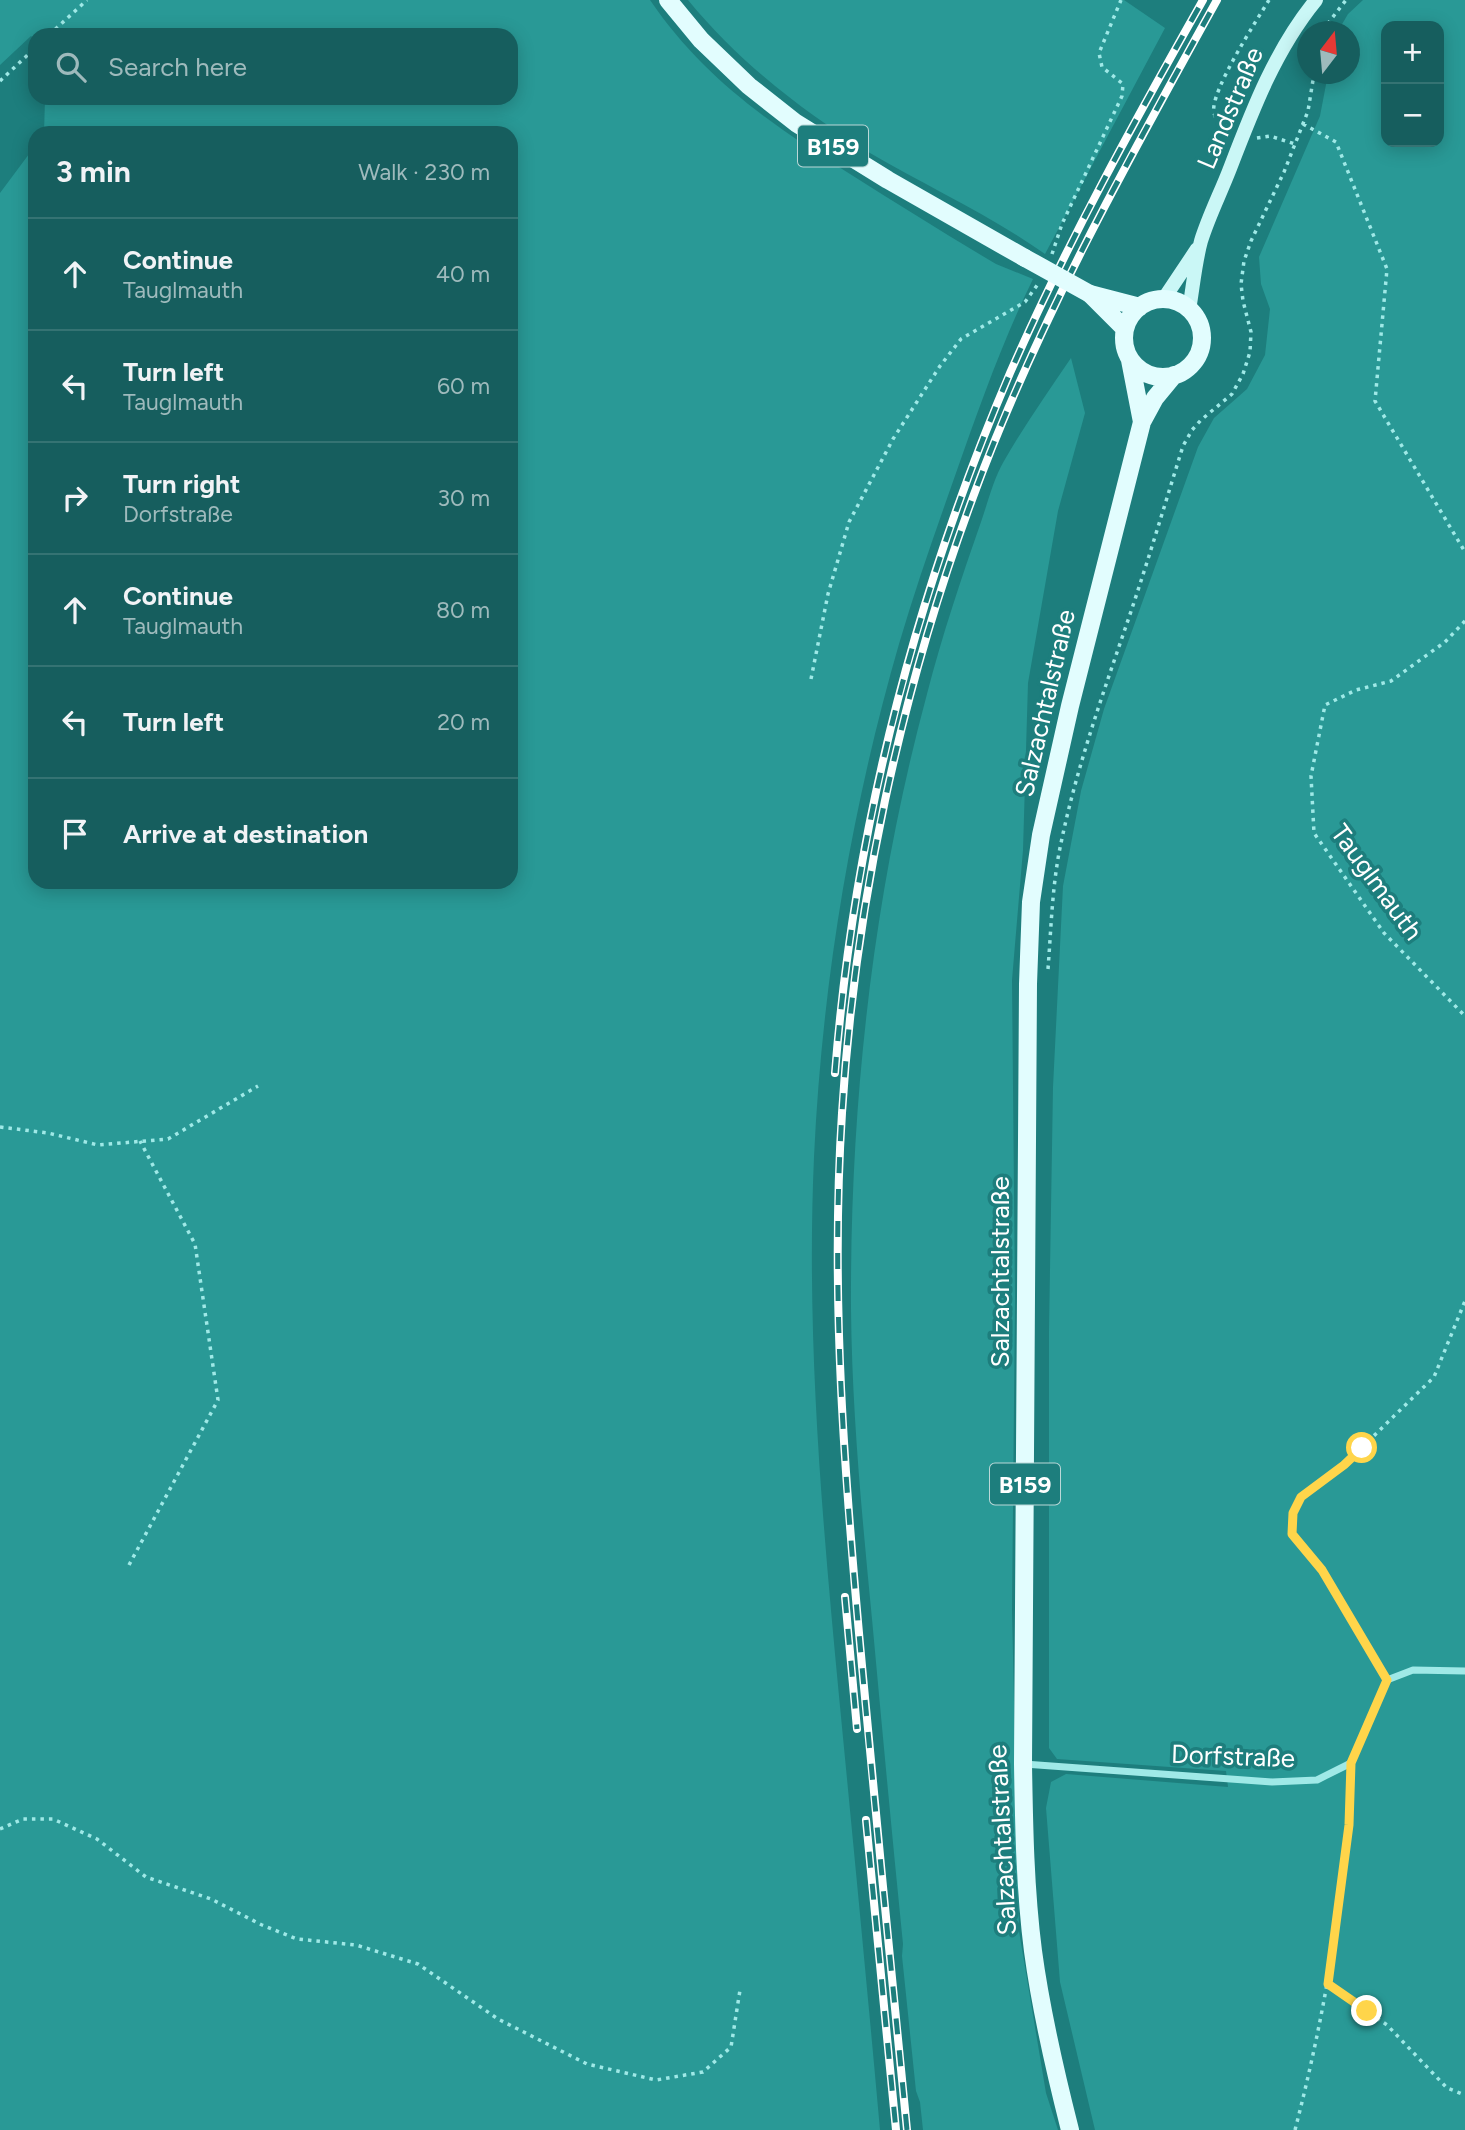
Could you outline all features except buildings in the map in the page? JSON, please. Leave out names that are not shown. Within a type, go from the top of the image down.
[{"type":"main road","name":"B159","points":[[668,0],[701,40],[749,86],[796,123],[888,180],[1090,294],[1140,307]]},
{"type":"main road","name":"B159","points":[[1090,294],[1125,329]]},
{"type":"main road","points":[[1125,329],[1130,317],[1151,301],[1173,301],[1189,310]]},
{"type":"main road","name":"Salzachtalstraße","points":[[1070,2130],[1055,2074],[1033,1951],[1025,1862],[1023,1764],[1028,984],[1031,902],[1041,835],[1070,706],[1142,422],[1155,398],[1174,375],[1186,369],[1201,347],[1197,321],[1189,310]]},
{"type":"main road","name":"Salzachtalstraße","points":[[1125,329],[1125,350],[1130,360],[1142,422]]},
{"type":"main road","points":[[1130,360],[1150,375],[1174,375]]},
{"type":"street","name":"Landstraße","points":[[1189,310],[1201,242],[1248,121],[1270,72],[1297,25],[1316,0]]},
{"type":"street","name":"Landstraße","points":[[1163,300],[1201,242]]},
{"type":"street","points":[[1351,1763],[1387,1680],[1413,1670],[1465,1671]]},
{"type":"street","name":"Dorfstraße","points":[[1023,1764],[1272,1782],[1317,1780],[1351,1763]]},
{"type":"path","points":[[57,28],[87,0]]},
{"type":"path","points":[[1051,256],[1062,224],[1122,96],[1124,84],[1102,67],[1099,53],[1121,0]]},
{"type":"path","points":[[1230,130],[1217,120],[1213,112],[1213,100],[1269,0]]},
{"type":"path","points":[[1330,21],[1346,0]]},
{"type":"path","points":[[0,81],[28,55]]},
{"type":"path","points":[[1048,975],[1059,854],[1090,733],[1183,446],[1201,420],[1232,394],[1243,374],[1250,352],[1251,332],[1241,284],[1244,261],[1295,145],[1308,111],[1312,84]]},
{"type":"path","points":[[1303,124],[1336,142],[1387,269],[1375,401],[1465,552]]},
{"type":"path","points":[[1254,138],[1270,136],[1295,145]]},
{"type":"path","points":[[811,679],[828,594],[849,522],[893,439],[940,366],[961,339],[1025,302],[1041,278]]},
{"type":"path","name":"Tauglmauth","points":[[1465,621],[1445,642],[1391,681],[1356,690],[1325,705],[1311,776],[1314,833],[1384,933],[1465,1016]]},
{"type":"path","points":[[0,1127],[48,1133],[98,1145],[167,1139],[258,1086]]},
{"type":"path","points":[[129,1565],[218,1399],[195,1244],[139,1141]]},
{"type":"path","points":[[1387,1680],[1322,1570],[1292,1534],[1293,1513],[1301,1497],[1344,1465],[1434,1377],[1465,1301]]},
{"type":"path","points":[[1296,2130],[1328,1984],[1349,1825],[1351,1763]]},
{"type":"path","points":[[0,1829],[23,1819],[53,1819],[97,1839],[146,1877],[211,1899],[296,1939],[356,1945],[418,1964],[498,2019],[587,2064],[656,2080],[703,2072],[731,2047],[740,1990]]},
{"type":"path","points":[[1328,1984],[1387,2025],[1447,2088],[1465,2095]]},
{"type":"green space","points":[[0,0],[650,0],[693,53],[766,118],[821,156],[959,242],[996,264],[1033,279],[1001,351],[956,473],[912,601],[882,707],[853,834],[842,898],[818,1092],[812,1225],[817,1427],[880,2130],[0,2130],[0,193],[28,155],[28,889],[518,889],[518,126],[44,126],[45,105],[518,105],[518,28],[28,28],[28,39],[0,65]]},
{"type":"green space","points":[[688,0],[1124,0],[1165,28],[1045,254],[981,214],[870,153],[820,120],[750,65]]},
{"type":"green space","points":[[1363,0],[1465,0],[1465,2130],[1095,2130],[1060,1982],[1046,1808],[1051,1782],[1066,1774],[1228,1787],[1226,1771],[1057,1759],[1049,1748],[1049,1331],[1053,1087],[1063,886],[1081,791],[1104,709],[1198,447],[1214,418],[1247,389],[1265,355],[1270,309],[1261,284],[1259,257],[1320,116],[1326,84],[1360,84],[1360,21],[1344,21]]},
{"type":"green space","points":[[1071,358],[1085,413],[1058,511],[1028,683],[1023,850],[1012,980],[1015,1299],[1012,1610],[1019,1931],[1046,2093],[1058,2130],[923,2130],[916,2091],[902,1956],[855,1425],[851,1309],[852,1231],[860,1076],[868,999],[892,845],[908,769],[939,651],[997,476],[1020,435]]},
{"type":"railway","points":[[835,1073],[857,893],[874,804],[894,716],[945,542],[1010,373],[1054,278],[1203,0]]},
{"type":"railway","points":[[907,2130],[856,1597],[841,1390],[839,1182],[848,1035],[858,956],[885,800],[903,723],[947,571],[973,497],[1025,369],[1085,244],[1217,0]]},
{"type":"railway","points":[[845,1597],[857,1729]]},
{"type":"railway","points":[[866,1820],[896,2130]]},
{"type":"route","points":[[1362,1448],[1301,1497],[1293,1513],[1292,1534],[1322,1570],[1387,1680],[1351,1763],[1349,1825],[1328,1984],[1367,2011]]}]
